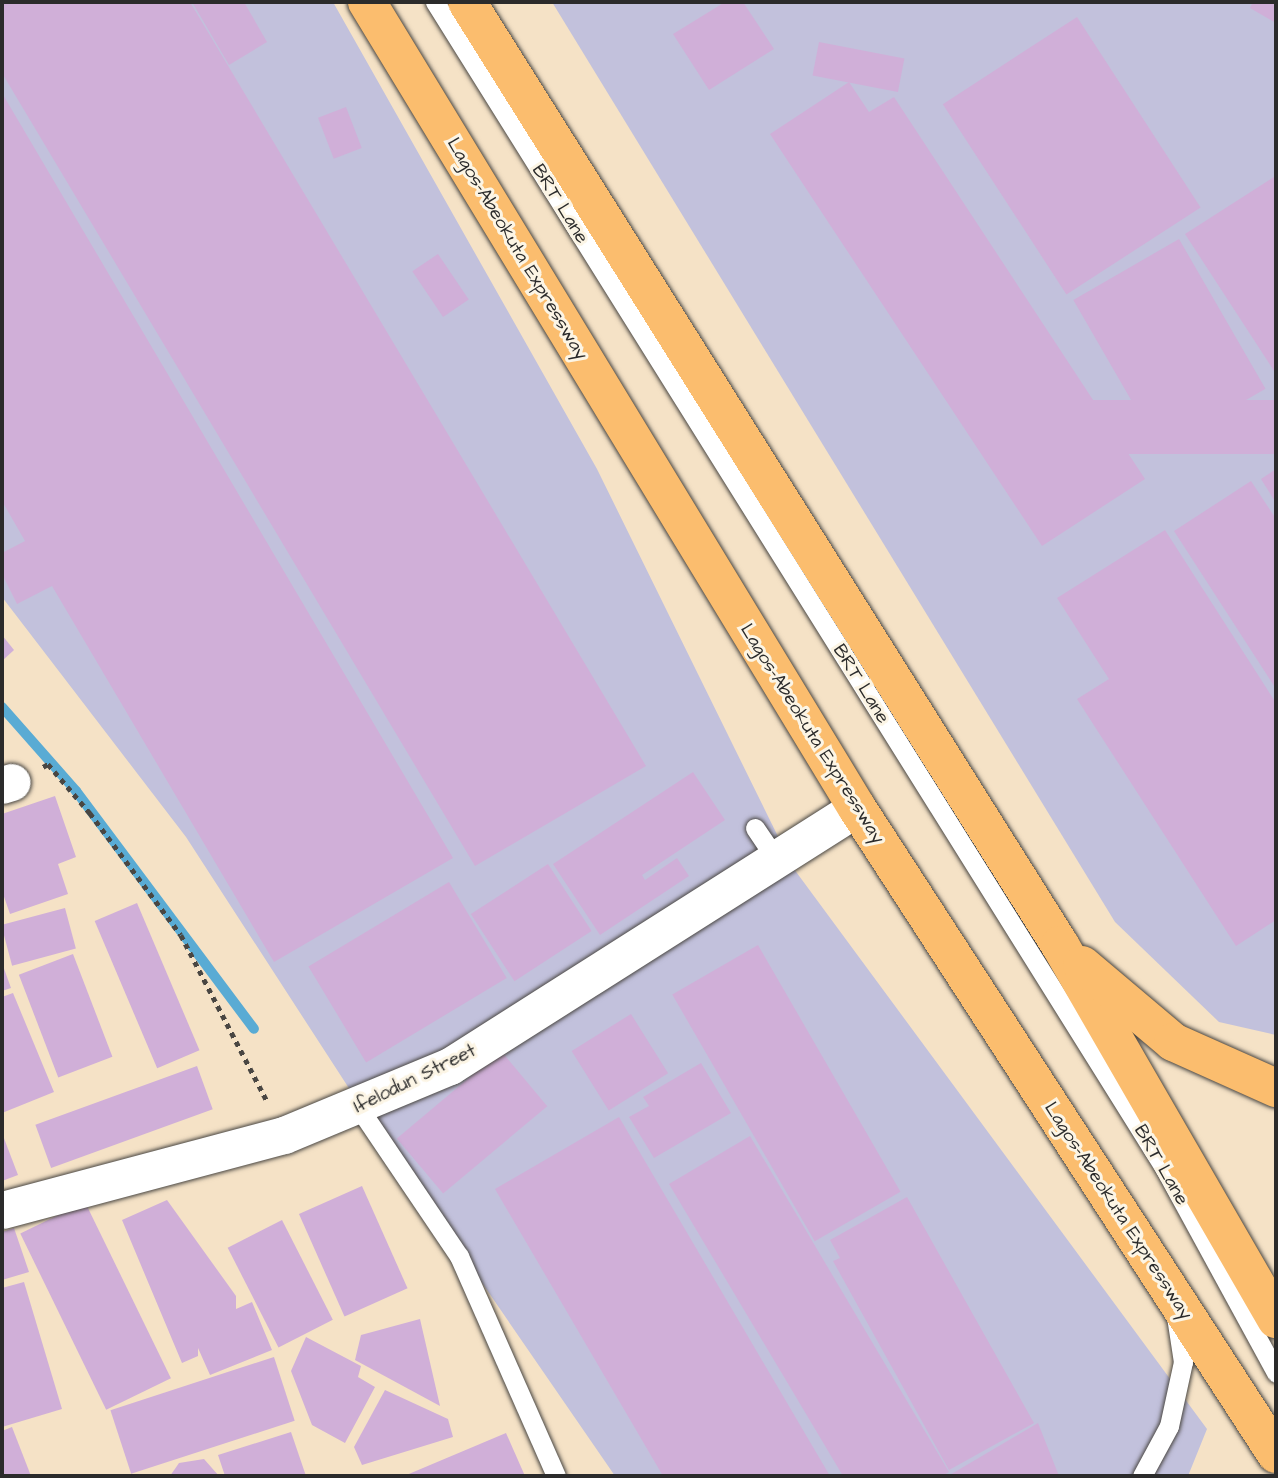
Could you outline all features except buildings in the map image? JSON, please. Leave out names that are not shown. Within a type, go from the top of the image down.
[{"type":"highway","name":"Lagos-Abeokuta Expressway","points":[[367,2],[857,808],[1276,1454]]},
{"type":"highway","points":[[467,2],[1060,946],[1276,1319]]},
{"type":"highway","points":[[1060,946],[1173,1042],[1276,1088]]},
{"type":"street","name":"Ifelodun Street","points":[[2,1210],[284,1135],[359,1108],[450,1066],[857,808]]},
{"type":"lane","name":"BRT Lane","points":[[435,2],[1166,1169],[1276,1373]]},
{"type":"lane","points":[[754,828],[776,859]]},
{"type":"lane","points":[[359,1108],[458,1256],[556,1476]]},
{"type":"lane","points":[[1142,1476],[1169,1426],[1183,1362],[1174,1297]]},
{"type":"path","points":[[7,783],[48,764],[90,813],[181,935],[284,1135]]},
{"type":"shaded area","points":[[2,2],[333,2],[597,469],[794,869],[1207,1429],[1188,1476],[615,1476],[365,1113],[186,837],[2,597]]},
{"type":"shaded area","points":[[552,2],[1276,2],[1276,1035],[1219,1022],[1115,922]]},
{"type":"waterway","points":[[2,707],[76,791],[254,1029]]}]
